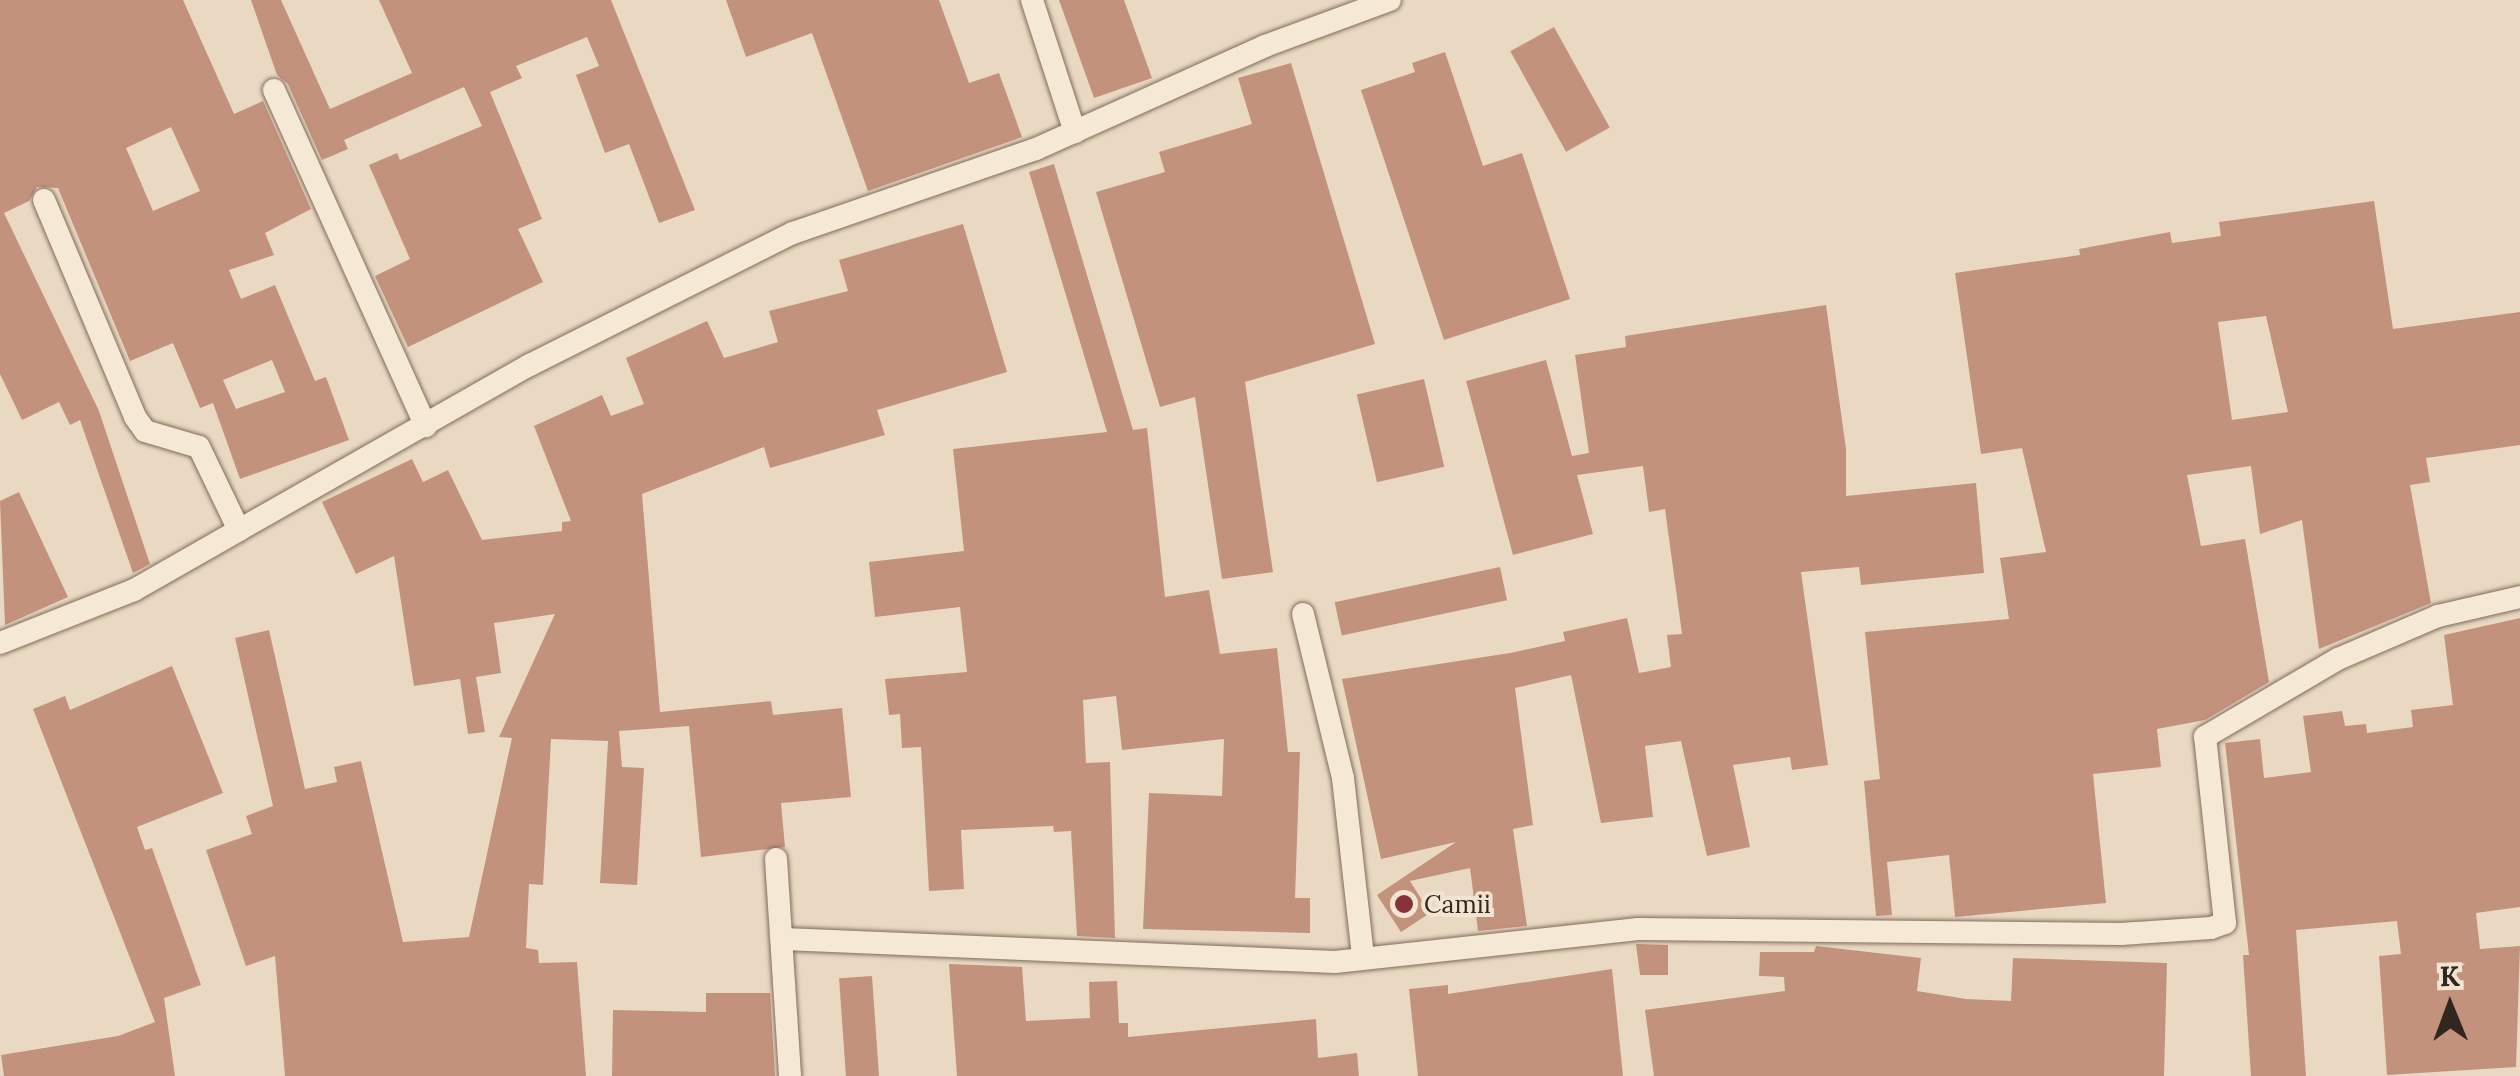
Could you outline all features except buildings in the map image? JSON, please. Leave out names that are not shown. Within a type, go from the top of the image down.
[{"type":"street","points":[[1032,0],[1075,132]]},
{"type":"street","points":[[0,643],[134,590],[530,365],[793,233],[1075,132],[1265,46],[1390,0]]},
{"type":"street","points":[[274,90],[426,426]]},
{"type":"street","points":[[44,200],[135,417],[146,431],[198,447],[240,530]]},
{"type":"street","points":[[784,939],[1335,962],[1638,930],[2120,934],[2211,928],[2225,923],[2205,737],[2338,660],[2438,616],[2520,597]]},
{"type":"street","points":[[1303,614],[1342,778],[1363,957]]},
{"type":"street","points":[[776,859],[790,1076]]},
{"type":"place","name":"Camii","points":[[1404,904]]}]
